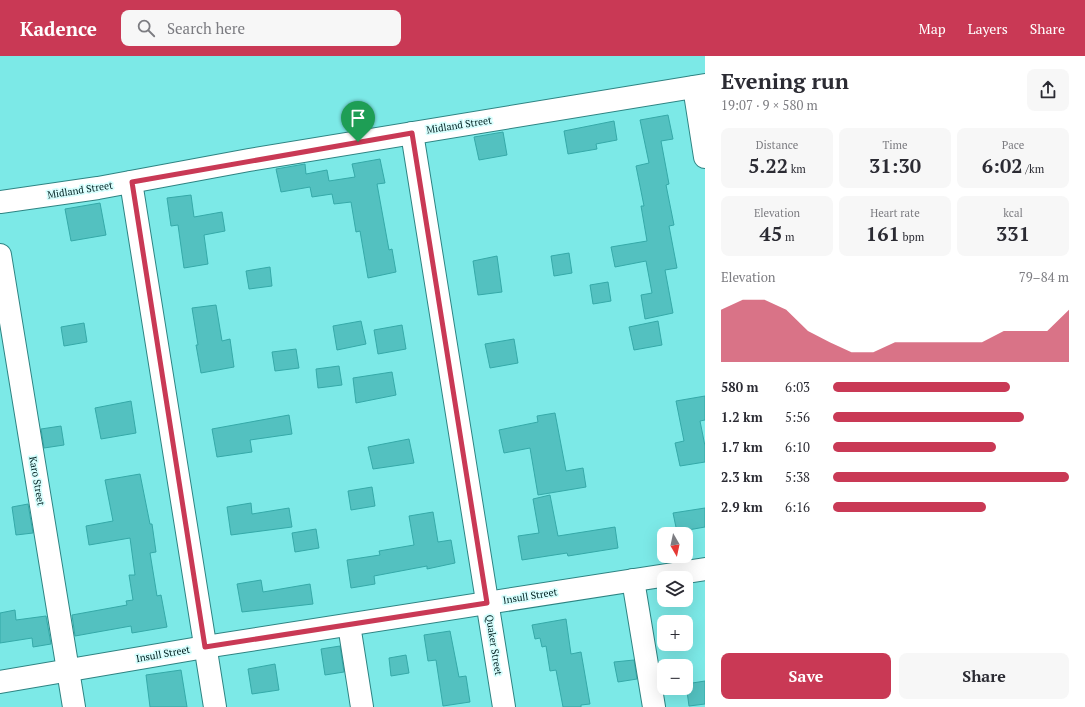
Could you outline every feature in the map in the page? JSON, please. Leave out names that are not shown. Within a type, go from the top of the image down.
[{"type":"street","name":"Midland Street","points":[[0,202],[132,182],[412,133],[699,86]]},
{"type":"street","points":[[699,86],[705,158]]},
{"type":"street","name":"Quaker Street","points":[[412,133],[504,707]]},
{"type":"street","points":[[132,182],[205,647],[216,707]]},
{"type":"street","name":"Karo Street","points":[[0,255],[74,707]]},
{"type":"street","name":"Insull Street","points":[[0,682],[205,647],[705,569]]},
{"type":"street","points":[[633,580],[654,707]]},
{"type":"street","points":[[349,625],[362,707]]},
{"type":"building","points":[[668,115],[673,139],[661,141],[669,184],[666,185],[674,225],[669,226],[677,268],[665,270],[673,313],[645,319],[641,295],[652,293],[646,261],[615,267],[611,247],[647,241],[641,206],[644,206],[636,166],[649,163],[640,120]]},
{"type":"building","points":[[614,121],[617,140],[596,144],[597,149],[568,154],[564,131]]},
{"type":"building","points":[[503,132],[507,155],[479,160],[474,137]]},
{"type":"building","points":[[380,159],[385,183],[377,184],[389,250],[392,249],[396,272],[368,278],[360,231],[356,232],[351,202],[334,204],[332,194],[312,197],[310,187],[281,192],[276,169],[305,164],[306,174],[327,170],[329,181],[355,177],[352,164]]},
{"type":"building","points":[[191,195],[194,217],[222,212],[225,231],[204,235],[208,264],[184,268],[178,225],[171,226],[167,198]]},
{"type":"building","points":[[100,203],[106,235],[71,241],[65,209]]},
{"type":"building","points":[[569,253],[572,273],[554,276],[551,256]]},
{"type":"building","points":[[497,256],[502,292],[478,295],[473,261]]},
{"type":"building","points":[[270,267],[272,286],[249,289],[246,271]]},
{"type":"building","points":[[608,282],[611,301],[593,304],[590,285]]},
{"type":"building","points":[[216,305],[222,341],[230,339],[234,367],[201,373],[192,308]]},
{"type":"building","points":[[361,321],[366,344],[337,350],[333,326]]},
{"type":"building","points":[[658,321],[662,345],[634,350],[629,327]]},
{"type":"building","points":[[84,323],[87,342],[64,346],[61,327]]},
{"type":"building","points":[[402,325],[406,349],[378,354],[374,330]]},
{"type":"building","points":[[514,339],[518,363],[490,368],[485,344]]},
{"type":"building","points":[[296,349],[299,368],[275,371],[272,352]]},
{"type":"building","points":[[339,366],[342,385],[318,388],[316,369]]},
{"type":"building","points":[[392,372],[396,395],[356,403],[353,378]]},
{"type":"building","points":[[705,396],[705,420],[700,421],[705,446],[705,462],[680,466],[675,443],[684,441],[676,401]]},
{"type":"building","points":[[131,401],[136,433],[101,439],[95,408]]},
{"type":"building","points":[[555,413],[566,471],[583,468],[586,487],[538,495],[530,448],[504,453],[499,430],[538,422],[537,416]]},
{"type":"building","points":[[289,415],[292,434],[250,440],[252,452],[217,457],[212,429]]},
{"type":"building","points":[[61,426],[64,445],[44,448],[41,429]]},
{"type":"building","points":[[409,439],[414,463],[373,469],[368,447]]},
{"type":"building","points":[[140,474],[150,524],[152,524],[156,552],[150,553],[157,596],[161,595],[167,627],[132,633],[131,626],[75,636],[72,615],[127,605],[126,601],[133,600],[129,575],[135,575],[130,538],[89,545],[86,526],[113,521],[105,480]]},
{"type":"building","points":[[372,487],[375,506],[351,510],[348,491]]},
{"type":"building","points":[[550,495],[558,536],[615,527],[618,548],[568,556],[567,553],[522,560],[518,536],[539,533],[533,499]]},
{"type":"building","points":[[251,503],[252,514],[289,508],[292,527],[231,535],[227,507]]},
{"type":"building","points":[[28,504],[33,533],[16,535],[12,507]]},
{"type":"building","points":[[705,508],[705,527],[693,529],[693,527],[676,527],[673,513]]},
{"type":"building","points":[[433,512],[438,542],[451,540],[455,563],[427,569],[427,566],[374,576],[375,584],[351,588],[347,560],[380,555],[379,551],[414,545],[409,516]]},
{"type":"building","points":[[316,529],[319,548],[295,552],[292,533]]},
{"type":"building","points":[[261,580],[263,592],[310,584],[313,604],[242,612],[237,584]]},
{"type":"building","points":[[15,610],[16,620],[46,616],[51,644],[33,647],[32,638],[0,643],[0,613]]},
{"type":"building","points":[[566,619],[571,654],[581,652],[590,704],[581,705],[581,707],[563,707],[556,670],[550,671],[546,646],[542,647],[540,638],[535,639],[532,625]]},
{"type":"building","points":[[450,631],[459,677],[466,676],[470,702],[443,706],[436,660],[428,661],[424,635]]},
{"type":"building","points":[[340,646],[344,672],[325,675],[321,649]]},
{"type":"building","points":[[406,655],[409,673],[391,676],[389,658]]},
{"type":"building","points":[[634,660],[637,679],[618,682],[614,662]]},
{"type":"building","points":[[275,664],[279,690],[252,694],[248,669]]},
{"type":"building","points":[[181,670],[187,707],[150,707],[146,675]]},
{"type":"building","points":[[705,681],[705,704],[689,706],[688,695],[693,695],[693,683]]},
{"type":"route","points":[[412,133],[487,603],[205,647],[132,182],[249,160],[358,142],[412,133]]}]
